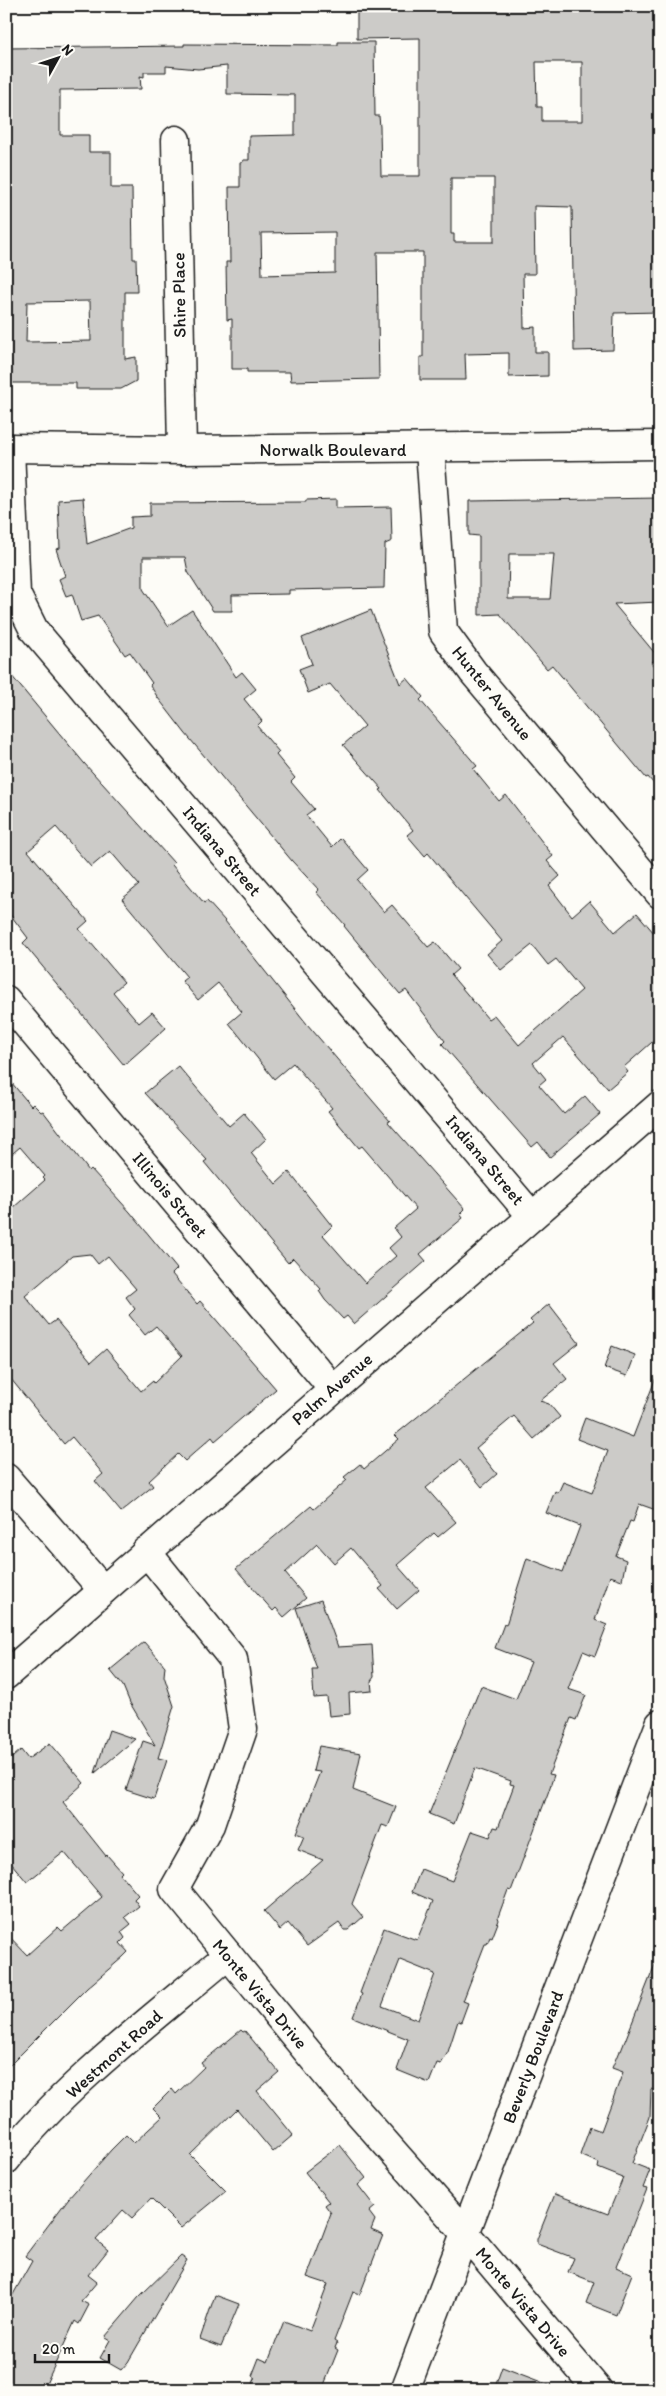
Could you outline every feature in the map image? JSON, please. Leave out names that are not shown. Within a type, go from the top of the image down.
[{"type":"street","name":"Shire Place","points":[[176,140],[182,450]]},
{"type":"street","name":"Norwalk Boulevard","points":[[8,448],[182,450],[430,449],[660,445]]},
{"type":"street","name":"Indiana Street","points":[[8,448],[16,594],[34,630],[531,1215]]},
{"type":"street","name":"Hunter Avenue","points":[[430,449],[443,631],[473,672],[660,894]]},
{"type":"street","name":"Illinois Street","points":[[6,1000],[333,1389]]},
{"type":"street","name":"Palm Avenue","points":[[6,1675],[531,1215],[660,1105]]},
{"type":"street","points":[[6,1478],[103,1590]]},
{"type":"street","name":"Monte Vista Drive","points":[[146,1552],[233,1659],[244,1729],[210,1826],[174,1889],[344,2096],[465,2233],[598,2390]]},
{"type":"street","name":"Beverly Boulevard","points":[[406,2390],[660,1724]]},
{"type":"street","name":"Westmont Road","points":[[6,2160],[19,2143],[96,2066],[228,1955]]},
{"type":"building","points":[[357,6],[383,6],[383,13],[445,10],[445,6],[660,6],[660,312],[614,313],[613,350],[574,351],[572,207],[534,206],[535,274],[523,274],[524,328],[535,327],[535,352],[548,352],[548,376],[509,377],[509,353],[465,354],[466,380],[420,380],[420,357],[423,357],[423,252],[377,252],[379,379],[291,381],[290,372],[247,372],[247,369],[232,369],[232,319],[227,320],[226,262],[230,262],[229,187],[240,187],[240,163],[243,160],[249,160],[249,136],[295,135],[295,95],[227,94],[227,66],[198,69],[166,66],[166,72],[144,72],[144,77],[140,76],[141,89],[60,90],[60,135],[89,135],[89,152],[111,152],[111,188],[132,188],[133,259],[136,259],[137,292],[125,292],[125,359],[136,357],[136,381],[121,389],[76,389],[76,383],[6,383],[6,48],[184,46],[184,44],[338,45],[338,42],[374,42],[375,116],[379,116],[381,176],[420,176],[420,38],[357,39]],"holes":[[[536,62],[582,62],[582,121],[542,121],[542,107],[537,107]],[[451,178],[494,178],[494,242],[454,242],[454,234],[451,234]],[[335,232],[335,273],[262,275],[261,233]],[[90,301],[91,341],[26,342],[27,302]]]},
{"type":"building","points":[[83,498],[87,544],[131,528],[131,517],[150,516],[150,503],[306,502],[306,500],[336,499],[336,508],[391,507],[392,541],[385,544],[384,588],[289,590],[289,594],[232,595],[232,611],[213,611],[188,572],[185,557],[143,557],[143,589],[168,626],[192,610],[236,677],[242,672],[256,689],[244,699],[262,721],[257,726],[279,752],[276,755],[295,778],[291,782],[314,809],[306,815],[332,847],[341,838],[368,870],[357,880],[384,912],[392,905],[428,947],[435,942],[458,969],[451,975],[488,1019],[494,1015],[519,1045],[582,990],[556,959],[548,965],[532,945],[501,970],[487,954],[502,941],[428,853],[425,856],[407,835],[413,830],[380,790],[382,789],[343,745],[365,726],[330,684],[308,693],[299,669],[312,664],[302,638],[371,610],[400,684],[407,678],[423,697],[420,700],[477,766],[473,769],[499,801],[506,795],[553,856],[547,861],[560,876],[549,886],[572,916],[589,901],[615,932],[637,913],[660,940],[660,1035],[624,1067],[628,1072],[608,1089],[563,1037],[533,1063],[546,1079],[539,1085],[564,1114],[585,1096],[600,1114],[550,1157],[538,1142],[532,1147],[442,1044],[445,1041],[406,990],[400,994],[384,975],[345,925],[316,892],[319,890],[292,861],[185,733],[158,698],[150,685],[152,683],[130,652],[125,655],[98,616],[81,621],[72,594],[66,596],[59,579],[65,576],[56,549],[60,548],[58,500]]},
{"type":"building","points":[[660,498],[660,602],[614,604],[658,657],[651,663],[660,673],[660,791],[648,777],[646,778],[552,665],[547,669],[500,614],[479,615],[479,536],[469,535],[469,501]],"holes":[[[509,554],[554,554],[550,599],[508,599]]]},
{"type":"building","points":[[6,669],[84,763],[174,863],[172,865],[204,903],[207,901],[225,921],[307,1024],[390,1121],[388,1122],[465,1209],[460,1214],[463,1218],[420,1254],[426,1261],[354,1324],[347,1316],[343,1319],[325,1300],[319,1291],[321,1289],[293,1258],[288,1263],[204,1162],[207,1160],[145,1093],[178,1066],[229,1126],[244,1113],[266,1139],[251,1153],[276,1184],[289,1172],[332,1226],[323,1235],[365,1283],[396,1256],[389,1248],[401,1237],[394,1228],[416,1209],[362,1146],[359,1148],[328,1111],[332,1108],[293,1063],[274,1079],[229,1023],[242,1012],[218,983],[198,1000],[182,981],[187,977],[122,899],[139,885],[110,851],[91,867],[56,827],[28,851],[88,921],[79,929],[124,982],[113,992],[139,1023],[152,1012],[166,1028],[124,1065],[23,943],[28,938],[6,909]]},
{"type":"building","points":[[6,1076],[31,1106],[33,1104],[41,1112],[43,1111],[89,1171],[91,1169],[130,1212],[177,1269],[172,1274],[197,1304],[200,1301],[276,1389],[215,1441],[212,1437],[185,1461],[178,1454],[149,1481],[153,1486],[121,1512],[95,1481],[103,1474],[72,1437],[64,1444],[6,1373],[6,1214],[45,1180],[43,1178],[45,1176],[20,1147],[6,1159]],"holes":[[[90,1254],[98,1264],[108,1256],[136,1289],[126,1297],[135,1309],[129,1315],[145,1335],[156,1326],[182,1356],[154,1383],[153,1381],[141,1391],[106,1349],[91,1362],[56,1320],[49,1325],[25,1296],[72,1256]]]},
{"type":"building","points":[[549,1304],[579,1343],[554,1363],[567,1379],[540,1401],[549,1404],[560,1417],[534,1439],[514,1416],[476,1448],[497,1474],[482,1487],[460,1460],[426,1488],[456,1522],[438,1537],[434,1533],[397,1565],[419,1590],[397,1609],[379,1589],[383,1586],[351,1548],[334,1563],[317,1544],[285,1573],[306,1598],[284,1617],[276,1608],[273,1611],[236,1569],[311,1506],[314,1509],[347,1480],[344,1477],[360,1464],[364,1469],[399,1439],[395,1435],[533,1323],[530,1320]]},
{"type":"building","points":[[612,1346],[635,1355],[627,1376],[604,1368]]},
{"type":"building","points":[[658,1372],[660,1499],[656,1510],[639,1504],[633,1522],[630,1521],[616,1556],[626,1560],[622,1580],[610,1576],[595,1620],[607,1625],[595,1656],[583,1651],[568,1689],[586,1695],[576,1720],[571,1718],[549,1774],[554,1775],[548,1793],[511,1891],[508,1890],[492,1938],[490,1937],[487,1944],[485,1944],[463,2001],[468,2003],[461,2022],[458,2021],[448,2052],[441,2064],[437,2063],[429,2083],[397,2070],[408,2039],[353,2017],[362,1994],[360,1993],[384,1928],[417,1940],[433,1901],[412,1892],[421,1869],[452,1881],[472,1831],[490,1837],[494,1827],[498,1828],[514,1785],[510,1784],[511,1781],[475,1768],[454,1824],[429,1814],[481,1686],[516,1699],[531,1662],[495,1648],[504,1624],[506,1625],[527,1558],[563,1572],[580,1526],[546,1513],[555,1491],[558,1493],[563,1482],[592,1493],[608,1451],[577,1439],[585,1418],[633,1437]],"holes":[[[400,1960],[435,1974],[418,2020],[382,2006]]]},
{"type":"building","points":[[321,1600],[338,1647],[372,1645],[374,1677],[371,1681],[372,1691],[349,1693],[350,1714],[329,1716],[327,1697],[314,1698],[312,1669],[317,1669],[296,1608]]},
{"type":"building","points":[[144,1642],[165,1666],[164,1676],[174,1706],[158,1758],[167,1760],[154,1799],[126,1790],[143,1741],[155,1745],[130,1703],[123,1686],[110,1670]]},
{"type":"building","points":[[109,1730],[135,1739],[95,1773]]},
{"type":"building","points":[[50,1743],[84,1783],[63,1802],[106,1856],[122,1872],[120,1874],[138,1895],[134,1899],[139,1906],[125,1917],[131,1924],[121,1932],[125,1938],[120,1943],[128,1952],[87,1988],[6,2069],[6,1933],[27,1955],[58,1927],[62,1931],[102,1897],[64,1852],[27,1882],[6,1857],[6,1763],[21,1750],[28,1759]]},
{"type":"building","points":[[319,1746],[361,1753],[353,1790],[396,1807],[388,1827],[382,1825],[352,1904],[363,1917],[348,1930],[344,1930],[339,1923],[307,1946],[288,1923],[280,1930],[264,1911],[323,1860],[298,1850],[304,1836],[296,1833],[320,1772],[313,1771]]},
{"type":"building","points":[[658,1957],[660,2093],[651,2089],[650,2117],[632,2163],[650,2170],[643,2188],[647,2189],[616,2267],[632,2274],[616,2315],[586,2303],[594,2282],[568,2272],[574,2258],[537,2244],[537,2239],[555,2194],[608,2214],[623,2178],[598,2168],[599,2163],[580,2155],[590,2127],[601,2131],[623,2072],[612,2068],[619,2051],[621,2051]]},
{"type":"building","points":[[241,2030],[245,2031],[279,2072],[257,2091],[293,2135],[273,2152],[237,2109],[190,2155],[226,2191],[181,2228],[151,2198],[132,2218],[123,2210],[96,2240],[108,2250],[88,2275],[97,2282],[81,2301],[89,2305],[79,2324],[75,2321],[45,2386],[39,2383],[35,2390],[23,2390],[6,2381],[6,2307],[32,2261],[25,2256],[68,2199],[111,2150],[126,2135],[134,2143],[162,2117],[153,2108],[172,2089],[176,2094],[204,2067],[201,2063]]},
{"type":"building","points":[[340,2145],[366,2178],[358,2185],[375,2207],[369,2212],[375,2220],[371,2230],[383,2235],[360,2294],[353,2292],[334,2341],[337,2343],[335,2348],[338,2350],[322,2390],[251,2390],[255,2378],[252,2376],[259,2358],[268,2362],[284,2321],[310,2331],[328,2284],[307,2277],[331,2213],[325,2205],[329,2202],[305,2172]]},
{"type":"building","points":[[181,2256],[187,2260],[128,2362],[121,2370],[100,2358],[110,2340],[105,2337],[139,2297]]},
{"type":"building","points":[[215,2295],[239,2304],[221,2347],[200,2339]]},
{"type":"building","points":[[502,2367],[557,2388],[557,2390],[494,2390]]}]
